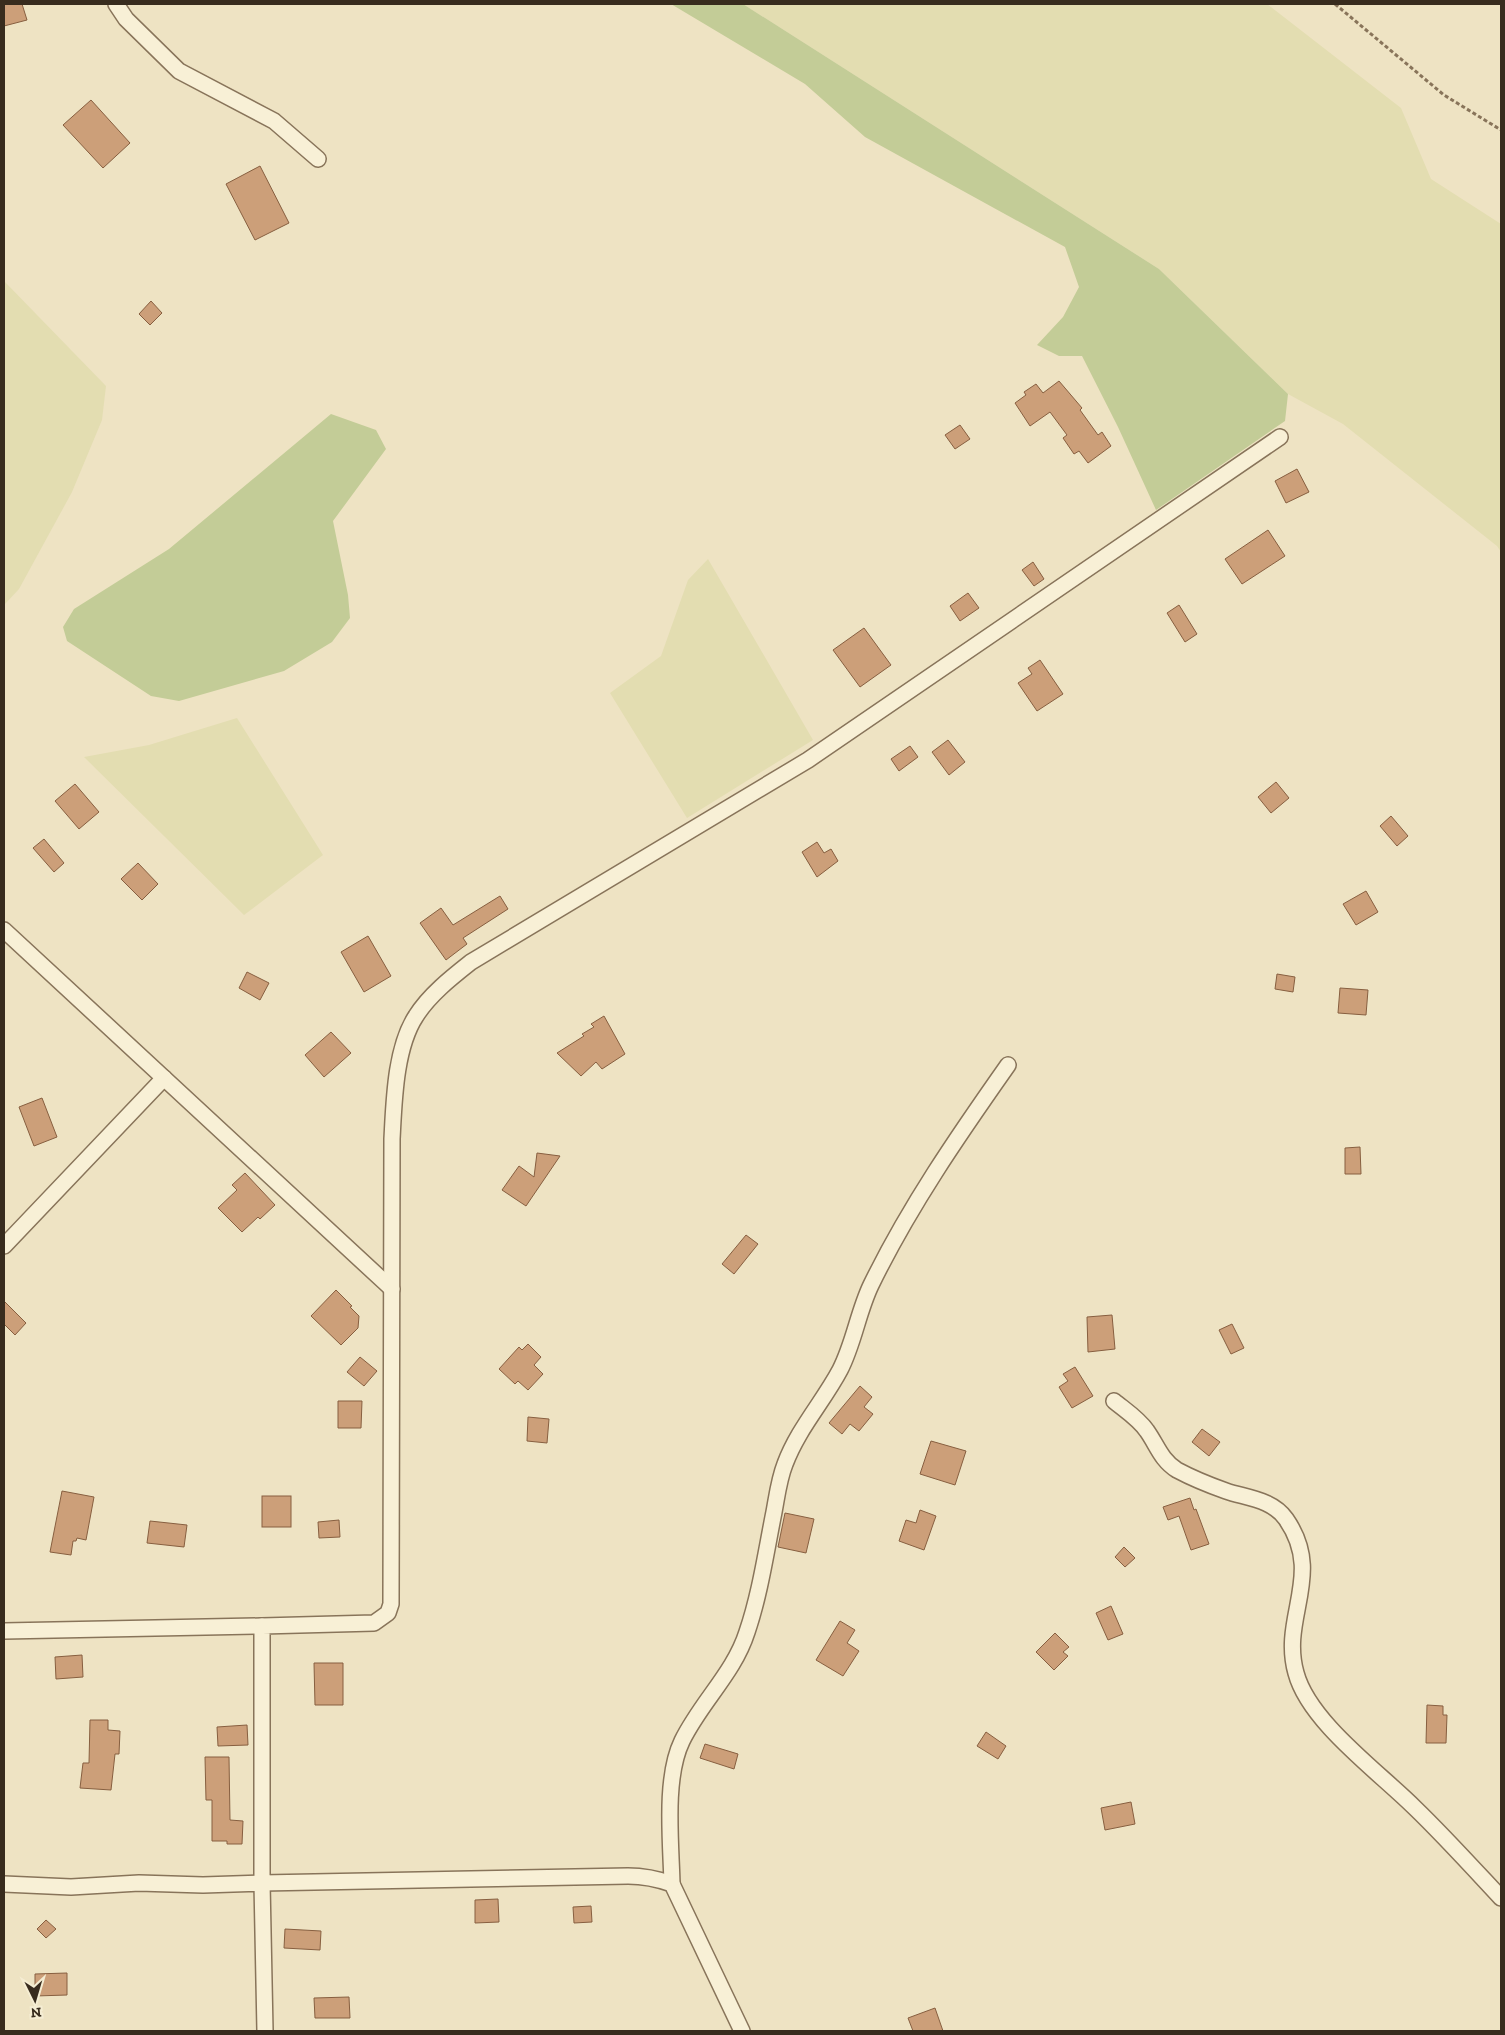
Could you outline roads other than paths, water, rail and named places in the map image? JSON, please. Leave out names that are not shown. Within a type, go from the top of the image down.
[{"type":"street","points":[[116,4],[126,19],[179,71],[274,121],[318,159]]},
{"type":"street","points":[[4,1631],[369,1624],[380,1620],[388,1613],[390,1608],[393,1126],[401,1058],[415,1017],[445,984],[484,954],[819,753],[1280,437]]},
{"type":"street","points":[[4,930],[392,1289]]},
{"type":"street","points":[[742,2031],[672,1884],[671,1791],[675,1760],[687,1732],[730,1669],[745,1640],[758,1589],[781,1477],[787,1458],[841,1368],[867,1293],[884,1260],[940,1164],[1008,1065]]},
{"type":"street","points":[[4,1246],[164,1078]]},
{"type":"street","points":[[1114,1401],[1147,1431],[1158,1451],[1172,1466],[1220,1489],[1267,1503],[1285,1518],[1299,1543],[1303,1564],[1303,1579],[1293,1646],[1294,1665],[1303,1690],[1313,1706],[1335,1732],[1416,1809],[1501,1898]]},
{"type":"street","points":[[262,1626],[262,1883],[265,2031]]},
{"type":"street","points":[[4,1884],[70,1887],[131,1883],[203,1885],[628,1876],[648,1877],[672,1884]]}]
